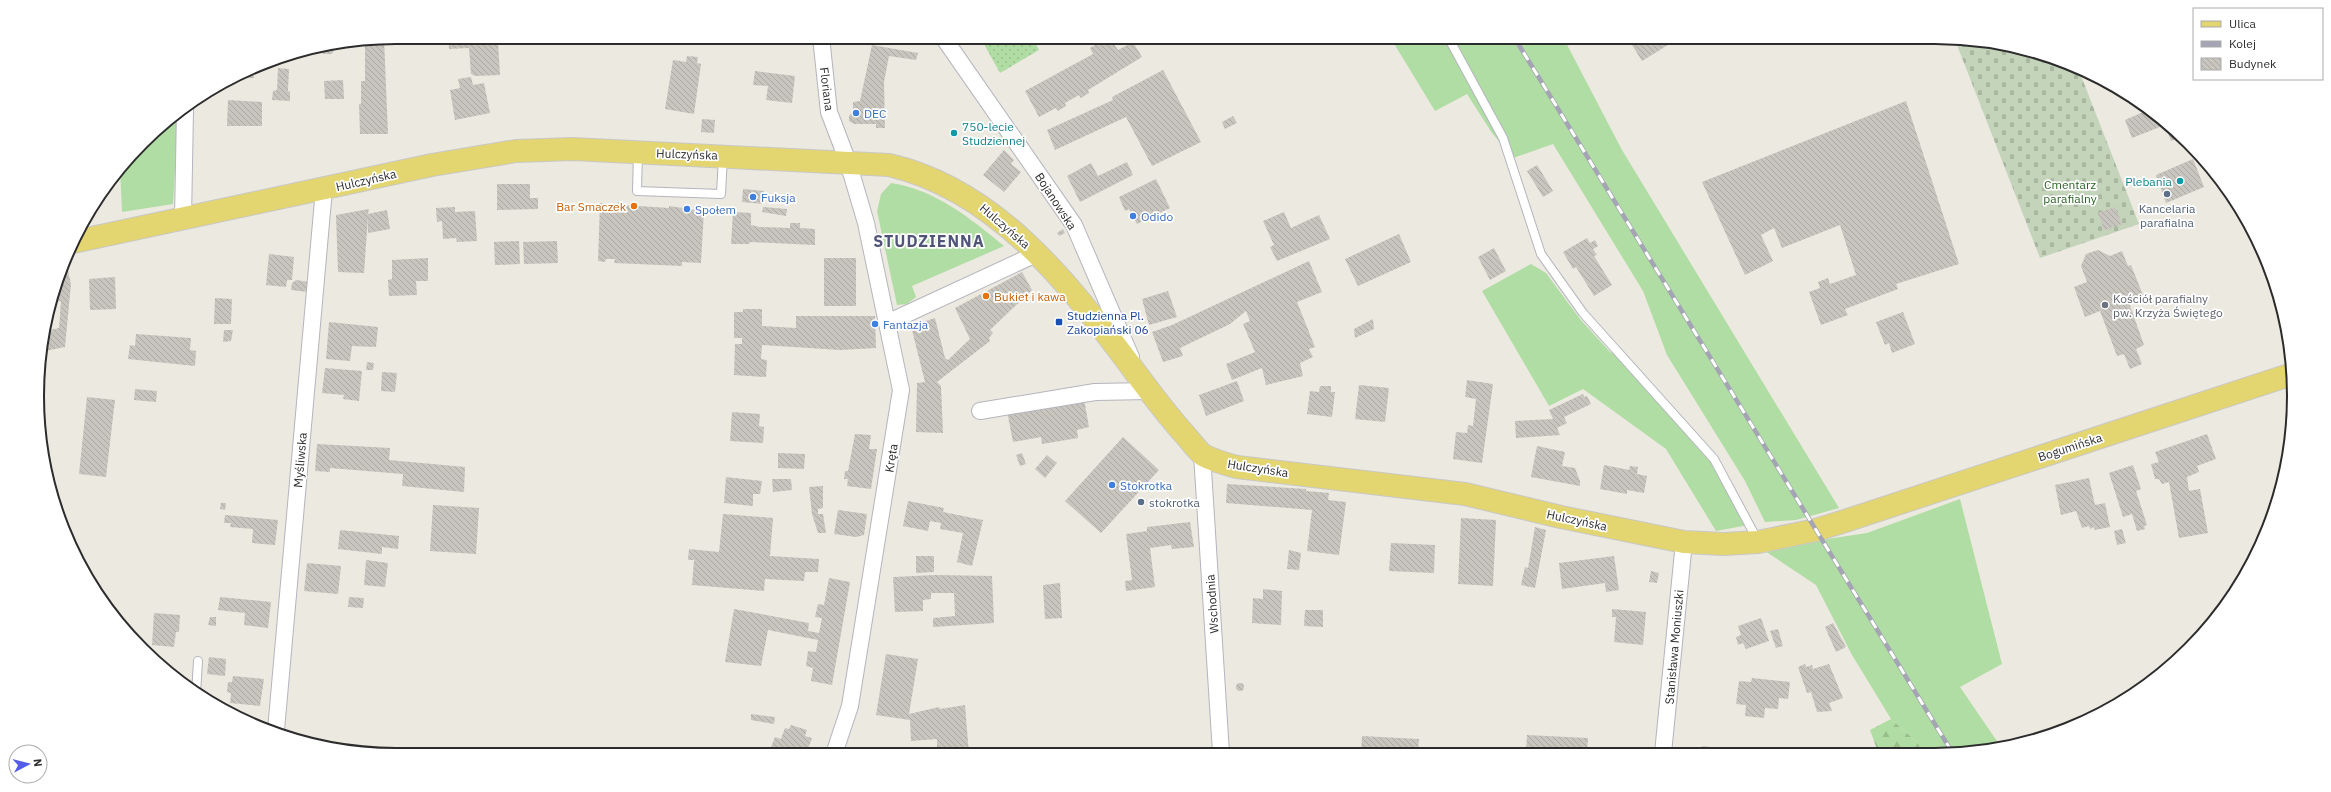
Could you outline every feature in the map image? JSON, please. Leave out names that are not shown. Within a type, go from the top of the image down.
[{"type":"main road","name":"Hulczyńska","points":[[80,240],[432,165],[516,150],[573,149],[723,155],[890,165],[932,177],[959,191],[986,208],[1036,254],[1099,324],[1145,386],[1202,454],[1216,461],[1237,467],[1465,494],[1561,517],[1684,542],[1724,544],[1758,542],[1816,530],[1848,520]]},
{"type":"main road","name":"Bogumińska","points":[[1848,520],[2286,376]]},
{"type":"street","name":"Floriana","points":[[822,44],[829,112],[848,162]]},
{"type":"street","name":"Bojanowska","points":[[948,44],[1074,225],[1145,386]]},
{"type":"street","points":[[183,219],[185,115]]},
{"type":"street","name":"Kręta","points":[[836,748],[850,706],[901,390],[866,224],[848,162]]},
{"type":"street","name":"Myśliwska","points":[[276,727],[324,189]]},
{"type":"street","points":[[887,323],[1036,254]]},
{"type":"street","points":[[980,411],[1095,392],[1145,386]]},
{"type":"street","name":"Wschodnia","points":[[1202,454],[1221,748]]},
{"type":"street","name":"Stanisława Moniuszki","points":[[1664,748],[1684,542]]},
{"type":"lane","points":[[1452,44],[1503,138],[1541,254],[1583,313],[1714,459],[1758,542]]},
{"type":"lane","points":[[638,152],[637,191],[721,194],[723,155]]},
{"type":"lane","points":[[196,686],[198,661]]},
{"type":"green space","points":[[984,44],[1036,44],[1039,50],[1000,73]]},
{"type":"green space","points":[[1394,44],[1567,44],[1622,150],[1839,508],[1796,520],[1765,522],[1745,481],[1667,355],[1643,291],[1553,144],[1513,158],[1492,133],[1467,94],[1435,111]]},
{"type":"green space","name":"Cmentarz parafialny","points":[[1957,45],[1981,47],[2026,56],[2081,76],[2139,224],[2040,258]]},
{"type":"green space","points":[[178,120],[173,204],[122,212],[120,178],[147,147]]},
{"type":"green space","points":[[891,183],[923,192],[938,199],[978,225],[1004,246],[912,286],[916,297],[907,304],[897,305],[877,211],[881,194]]},
{"type":"green space","points":[[1531,264],[1546,273],[1580,319],[1611,353],[1619,346],[1716,455],[1754,524],[1716,531],[1666,449],[1583,389],[1549,406],[1482,291]]},
{"type":"green space","points":[[1960,499],[2002,664],[1960,687],[1998,742],[1958,747],[1920,748],[1918,743],[1891,719],[1852,655],[1816,585],[1762,549],[1867,533]]},
{"type":"green space","points":[[1891,719],[1918,743],[1920,748],[1877,748],[1870,730]]},
{"type":"building","points":[[449,44],[498,44],[500,75],[475,76],[471,74],[469,48],[449,49]]},
{"type":"building","points":[[1097,44],[1114,44],[1118,50],[1129,44],[1134,44],[1142,57],[1088,90],[1089,93],[1081,98],[1079,95],[1065,103],[1066,106],[1058,111],[1056,108],[1039,117],[1025,91],[1093,54],[1090,48]]},
{"type":"building","points":[[1631,44],[1670,44],[1642,61]]},
{"type":"building","points":[[384,45],[388,134],[360,134],[359,104],[361,104],[361,81],[365,81],[365,46]]},
{"type":"building","points":[[872,45],[918,53],[916,60],[889,56],[884,82],[885,128],[876,128],[876,124],[854,124],[849,121],[849,116],[853,111],[853,102],[860,101]]},
{"type":"building","points":[[334,50],[332,54],[323,54],[323,52]]},
{"type":"building","points":[[687,56],[698,57],[697,63],[701,64],[694,114],[665,109],[673,60],[686,62]]},
{"type":"building","points":[[278,68],[289,69],[288,91],[290,92],[290,101],[272,100],[273,91],[277,90]]},
{"type":"building","points":[[1163,70],[1201,142],[1152,166],[1126,117],[1055,150],[1047,130],[1113,100],[1112,97]]},
{"type":"building","points":[[755,71],[795,76],[792,103],[766,100],[768,86],[753,85]]},
{"type":"building","points":[[254,74],[254,78],[245,78]]},
{"type":"building","points":[[471,77],[473,85],[484,83],[490,113],[455,120],[450,90],[460,88],[458,79]]},
{"type":"building","points":[[343,80],[344,99],[325,99],[324,81]]},
{"type":"building","points":[[228,100],[262,102],[262,126],[227,126]]},
{"type":"building","points":[[1906,101],[1959,264],[1896,284],[1898,289],[1845,309],[1848,315],[1821,325],[1809,292],[1820,288],[1818,282],[1828,278],[1830,284],[1856,275],[1840,225],[1782,248],[1774,228],[1761,235],[1773,261],[1745,275],[1702,182]]},
{"type":"building","points":[[2143,112],[2161,126],[2132,138],[2125,120]]},
{"type":"building","points":[[1233,116],[1237,123],[1225,129],[1222,122]]},
{"type":"building","points":[[702,119],[715,120],[714,133],[701,132]]},
{"type":"building","points":[[2167,131],[2176,139],[2171,141]]},
{"type":"building","points":[[1004,150],[1014,160],[1011,164],[1021,172],[1004,192],[983,175]]},
{"type":"building","name":"Plebania","points":[[2193,159],[2204,187],[2166,203],[2156,175]]},
{"type":"building","points":[[1127,162],[1133,175],[1080,202],[1067,176],[1091,163],[1098,176]]},
{"type":"building","points":[[1537,165],[1553,191],[1543,197],[1527,171]]},
{"type":"building","points":[[1156,179],[1170,208],[1137,224],[1129,209],[1125,211],[1119,197]]},
{"type":"building","points":[[497,184],[530,184],[530,198],[538,198],[538,209],[497,210]]},
{"type":"building","name":"Fuksja","points":[[743,189],[764,191],[763,204],[742,202]]},
{"type":"building","points":[[618,202],[624,203],[624,205],[669,208],[669,206],[704,211],[701,263],[682,262],[682,266],[614,263],[615,259],[606,259],[605,262],[598,261],[600,203],[617,205]]},
{"type":"building","points":[[455,207],[455,212],[475,211],[477,241],[457,242],[456,238],[443,239],[442,221],[437,222],[436,208]]},
{"type":"building","points":[[763,207],[787,209],[786,216],[762,212]]},
{"type":"building","points":[[2115,207],[2122,224],[2110,228],[2111,231],[2109,229],[2104,230],[2098,213]]},
{"type":"building","points":[[369,209],[368,214],[387,210],[390,229],[368,233],[368,217],[364,273],[338,272],[336,215]]},
{"type":"building","points":[[733,212],[751,213],[751,225],[760,227],[790,228],[790,223],[800,223],[800,228],[815,229],[815,245],[750,242],[749,244],[731,244]]},
{"type":"building","points":[[1284,212],[1291,228],[1319,215],[1330,239],[1277,261],[1270,247],[1274,245],[1263,221]]},
{"type":"building","points":[[1063,229],[1065,233],[1059,236],[1057,233]]},
{"type":"building","points":[[1399,234],[1411,262],[1358,286],[1345,259]]},
{"type":"building","points":[[1587,238],[1590,243],[1595,240],[1598,246],[1593,249],[1597,255],[1594,256],[1612,285],[1594,296],[1576,267],[1573,269],[1563,252]]},
{"type":"building","points":[[519,241],[520,264],[495,265],[494,242]]},
{"type":"building","points":[[557,241],[558,263],[524,264],[523,242]]},
{"type":"building","points":[[1494,248],[1506,271],[1490,280],[1478,257]]},
{"type":"building","name":"Kościół parafialny pw. Krzyża Świętego","points":[[2098,250],[2110,256],[2122,251],[2128,266],[2131,265],[2143,295],[2128,300],[2144,345],[2136,349],[2142,364],[2130,369],[2124,354],[2117,356],[2100,311],[2085,317],[2074,287],[2087,282],[2081,266],[2086,254]]},
{"type":"building","points":[[269,254],[294,257],[292,280],[287,280],[286,287],[266,285]]},
{"type":"building","points":[[428,258],[428,281],[416,281],[417,295],[389,296],[388,280],[392,279],[392,260]]},
{"type":"building","points":[[824,258],[856,258],[856,306],[824,306]]},
{"type":"building","points":[[1309,261],[1322,292],[1297,302],[1315,347],[1309,349],[1313,357],[1300,363],[1303,376],[1266,385],[1262,368],[1232,380],[1226,364],[1255,352],[1243,324],[1250,321],[1246,311],[1230,324],[1180,348],[1183,356],[1163,362],[1152,332],[1172,325]]},
{"type":"building","points":[[67,271],[71,284],[65,347],[47,351],[50,330],[59,328],[61,301],[57,302]]},
{"type":"building","points":[[1022,272],[1032,290],[990,330],[993,333],[989,338],[990,341],[937,382],[941,386],[943,433],[916,432],[917,383],[925,382],[912,330],[914,325],[935,318],[945,358],[948,360],[970,339],[955,308]]},
{"type":"building","points":[[115,277],[116,309],[90,310],[89,279]]},
{"type":"building","points":[[296,280],[309,282],[308,292],[291,290],[292,283]]},
{"type":"building","points":[[1168,291],[1177,317],[1149,325],[1142,299]]},
{"type":"building","points":[[215,298],[232,299],[231,324],[214,324]]},
{"type":"building","points":[[743,309],[762,309],[762,326],[796,328],[796,316],[875,316],[876,348],[840,350],[762,345],[761,359],[767,360],[766,377],[734,375],[735,344],[742,344],[742,338],[734,338],[734,312],[743,312]]},
{"type":"building","points":[[1903,312],[1915,344],[1892,353],[1889,343],[1885,345],[1876,322]]},
{"type":"building","points":[[1373,319],[1374,329],[1355,338],[1354,329]]},
{"type":"building","points":[[329,322],[378,327],[376,347],[352,346],[350,361],[326,359]]},
{"type":"building","points":[[224,330],[233,330],[231,341],[223,342]]},
{"type":"building","points":[[136,334],[191,338],[190,350],[196,351],[195,366],[128,359],[130,345],[135,346]]},
{"type":"building","points":[[367,362],[374,363],[373,370],[366,370]]},
{"type":"building","points":[[325,368],[362,371],[359,401],[343,399],[344,395],[322,393]]},
{"type":"building","points":[[382,372],[397,373],[395,392],[381,391]]},
{"type":"building","points":[[1467,380],[1493,384],[1482,463],[1453,459],[1456,432],[1467,433],[1468,425],[1473,426],[1476,399],[1465,397]]},
{"type":"building","points":[[1237,381],[1244,401],[1206,416],[1199,395]]},
{"type":"building","points":[[1359,385],[1389,388],[1385,422],[1355,419]]},
{"type":"building","points":[[1320,386],[1331,386],[1331,392],[1335,392],[1332,417],[1307,414],[1310,391],[1319,392]]},
{"type":"building","points":[[135,389],[157,391],[156,402],[134,400]]},
{"type":"building","points":[[1583,394],[1584,397],[1587,396],[1591,404],[1564,417],[1567,423],[1557,428],[1560,435],[1516,438],[1515,421],[1553,419],[1549,410]]},
{"type":"building","points":[[87,397],[115,400],[106,477],[79,474]]},
{"type":"building","points":[[1084,399],[1089,427],[1077,430],[1078,438],[1042,444],[1041,437],[1013,442],[1007,411]]},
{"type":"building","points":[[732,412],[760,414],[759,426],[764,427],[763,443],[730,441]]},
{"type":"building","points":[[855,434],[871,435],[869,449],[877,449],[871,489],[847,486],[848,479],[844,479],[845,471],[848,471]]},
{"type":"building","points":[[2207,434],[2216,459],[2197,466],[2199,472],[2187,477],[2189,491],[2200,489],[2208,533],[2179,538],[2169,482],[2162,484],[2159,479],[2155,479],[2151,464],[2159,462],[2155,452]]},
{"type":"building","name":"Stokrotka","points":[[1123,437],[1159,470],[1101,533],[1065,501]]},
{"type":"building","points":[[317,444],[390,448],[389,460],[465,467],[464,492],[402,486],[403,474],[330,468],[330,472],[315,471]]},
{"type":"building","points":[[1537,446],[1565,452],[1562,466],[1575,468],[1580,481],[1580,486],[1531,477]]},
{"type":"building","points":[[778,453],[805,454],[804,469],[778,468]]},
{"type":"building","points":[[1022,453],[1026,464],[1020,466],[1016,455]]},
{"type":"building","points":[[1047,455],[1057,463],[1045,478],[1035,469]]},
{"type":"building","points":[[1604,465],[1629,470],[1630,466],[1638,467],[1637,474],[1647,476],[1644,493],[1627,490],[1627,494],[1600,489]]},
{"type":"building","points":[[2133,465],[2141,489],[2136,491],[2147,525],[2144,526],[2145,529],[2137,531],[2132,514],[2123,517],[2109,473]]},
{"type":"building","points":[[726,477],[762,481],[760,494],[753,494],[753,506],[724,503]]},
{"type":"building","points":[[2089,478],[2095,505],[2105,503],[2110,527],[2095,530],[2094,527],[2090,529],[2089,526],[2082,528],[2076,511],[2061,515],[2055,485]]},
{"type":"building","points":[[772,479],[791,479],[792,490],[773,492]]},
{"type":"building","points":[[1227,484],[1306,489],[1306,491],[1329,493],[1328,500],[1346,502],[1339,555],[1307,551],[1312,510],[1226,503]]},
{"type":"building","points":[[823,486],[823,508],[818,509],[818,514],[823,514],[826,533],[818,533],[812,514],[809,487]]},
{"type":"building","points":[[908,501],[944,508],[943,512],[983,520],[972,566],[957,562],[963,533],[940,529],[941,523],[930,521],[928,531],[903,526]]},
{"type":"building","points":[[221,503],[226,503],[225,510],[220,509]]},
{"type":"building","points":[[433,505],[479,508],[476,554],[430,551]]},
{"type":"building","points":[[838,510],[867,514],[864,535],[856,537],[834,534]]},
{"type":"building","points":[[723,514],[773,518],[770,556],[819,559],[818,572],[805,572],[804,581],[765,579],[764,591],[692,585],[694,560],[688,560],[689,549],[719,552]]},
{"type":"building","points":[[225,515],[278,520],[275,545],[252,543],[253,529],[230,527],[231,523],[224,523]]},
{"type":"building","points":[[1461,518],[1496,520],[1493,586],[1458,584]]},
{"type":"building","points":[[1190,522],[1194,547],[1172,549],[1171,545],[1150,548],[1155,587],[1126,591],[1125,581],[1132,580],[1126,534],[1147,531],[1147,527]]},
{"type":"building","points":[[1535,527],[1546,530],[1535,588],[1521,585],[1525,567],[1528,568]]},
{"type":"building","points":[[2122,529],[2126,543],[2117,545],[2114,531]]},
{"type":"building","points":[[340,530],[399,536],[398,549],[382,547],[382,554],[338,549]]},
{"type":"building","points":[[1391,543],[1435,545],[1434,573],[1389,571]]},
{"type":"building","points":[[1289,550],[1301,553],[1299,570],[1287,569]]},
{"type":"building","points":[[916,556],[934,556],[934,572],[916,573]]},
{"type":"building","points":[[1614,556],[1619,590],[1606,592],[1605,583],[1562,589],[1559,563]]},
{"type":"building","points":[[366,560],[388,563],[385,587],[364,585]]},
{"type":"building","points":[[307,563],[341,566],[338,594],[304,591]]},
{"type":"building","points":[[1651,571],[1659,573],[1657,583],[1649,582]]},
{"type":"building","points":[[935,575],[992,576],[994,623],[933,627],[933,618],[955,616],[954,593],[931,593],[931,599],[923,600],[923,611],[895,612],[893,577]]},
{"type":"building","points":[[829,578],[850,582],[832,685],[811,681],[813,668],[806,666],[808,651],[816,652],[818,640],[768,630],[761,666],[725,662],[734,609],[809,623],[808,631],[819,633],[822,618],[815,617],[818,604],[824,605]]},
{"type":"building","points":[[1060,583],[1062,618],[1045,619],[1043,585]]},
{"type":"building","points":[[1263,589],[1282,591],[1281,625],[1252,623],[1253,598],[1263,599]]},
{"type":"building","points":[[220,597],[271,602],[268,628],[244,625],[245,613],[218,610]]},
{"type":"building","points":[[349,597],[364,598],[363,608],[348,607]]},
{"type":"building","points":[[1612,609],[1646,612],[1643,645],[1614,642],[1616,617],[1612,617]]},
{"type":"building","points":[[1305,610],[1323,610],[1323,627],[1304,626]]},
{"type":"building","points":[[154,613],[180,615],[179,632],[176,632],[174,647],[152,645]]},
{"type":"building","points":[[210,617],[216,617],[216,626],[208,625]]},
{"type":"building","points":[[1761,618],[1769,641],[1746,649],[1743,643],[1738,645],[1736,637],[1741,635],[1738,626]]},
{"type":"building","points":[[1833,623],[1846,647],[1836,652],[1825,627]]},
{"type":"building","points":[[1778,629],[1783,646],[1776,648],[1770,631]]},
{"type":"building","points":[[886,654],[918,659],[909,714],[939,707],[940,709],[965,705],[969,748],[937,748],[937,739],[911,741],[910,720],[876,715]]},
{"type":"building","points":[[209,657],[226,659],[225,676],[207,674]]},
{"type":"building","points":[[1805,664],[1806,667],[1812,665],[1813,669],[1829,664],[1843,698],[1829,703],[1832,711],[1817,712],[1811,692],[1807,693],[1798,667]]},
{"type":"building","points":[[233,676],[264,679],[260,706],[230,703],[231,693],[227,692],[228,682],[232,682]]},
{"type":"building","points":[[1752,678],[1790,682],[1788,699],[1779,698],[1778,709],[1765,708],[1764,718],[1745,716],[1746,705],[1736,704],[1739,681],[1751,682]]},
{"type":"building","points":[[1240,683],[1243,684],[1243,690],[1240,691],[1237,690],[1236,687],[1237,684]]},
{"type":"building","points":[[751,714],[775,717],[774,724],[751,720]]},
{"type":"building","points":[[791,725],[807,730],[805,736],[812,738],[808,748],[771,747],[775,737],[781,739],[785,728],[789,729]]},
{"type":"building","points":[[1527,735],[1588,738],[1587,748],[1526,748]]},
{"type":"building","points":[[1362,736],[1419,739],[1418,748],[1361,748]]},
{"type":"building","points":[[1702,746],[1721,748],[1702,748]]},
{"type":"railway","points":[[1518,44],[1949,747]]},
{"type":"place","name":"DEC","points":[[856,113]]},
{"type":"place","name":"750-lecie Studziennej","points":[[954,133]]},
{"type":"place","name":"Plebania","points":[[2180,181]]},
{"type":"place","name":"Kancelaria parafialna","points":[[2167,194]]},
{"type":"place","name":"Fuksja","points":[[753,197]]},
{"type":"place","name":"Bar Smaczek","points":[[634,206]]},
{"type":"place","name":"Społem","points":[[687,209]]},
{"type":"place","name":"Odido","points":[[1133,216]]},
{"type":"place","name":"Bukiet i kawa","points":[[986,296]]},
{"type":"place","name":"Kościół parafialny pw. Krzyża Świętego","points":[[2105,305]]},
{"type":"place","name":"Studzienna Pl. Zakopiański 06","points":[[1059,322]]},
{"type":"place","name":"Fantazja","points":[[875,324]]},
{"type":"place","name":"Stokrotka","points":[[1112,485]]},
{"type":"place","name":"stokrotka","points":[[1141,502]]},
{"type":"district","name":"STUDZIENNA","points":[[929,241]]}]
